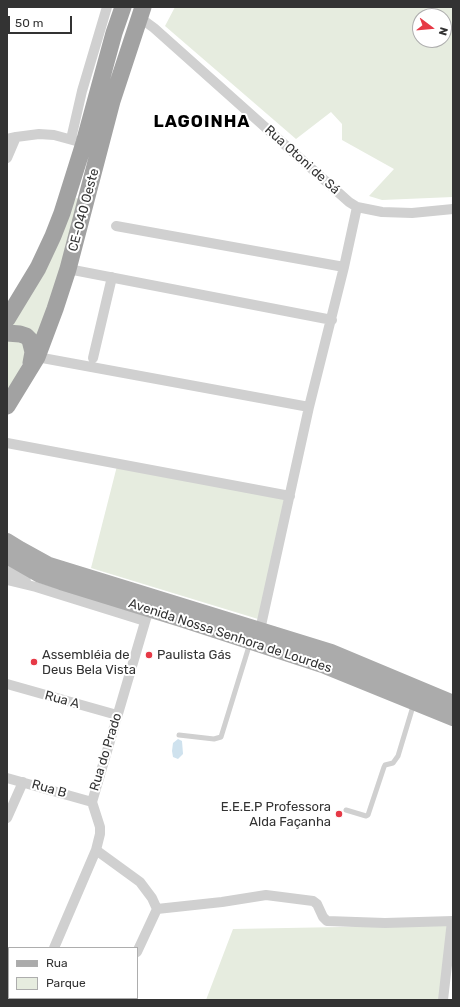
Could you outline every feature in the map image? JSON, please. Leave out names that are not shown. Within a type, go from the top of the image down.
[{"type":"highway","name":"CE-040 Oeste","points":[[7,319],[38,268],[53,236],[67,198],[77,141],[123,7]]},
{"type":"highway","name":"CE-040 Oeste","points":[[7,406],[38,357],[49,328],[68,269],[112,101],[141,12]]},
{"type":"highway","points":[[7,333],[14,332],[26,336],[32,345],[34,352],[26,377]]},
{"type":"main road","name":"Avenida Nossa Senhora de Lourdes","points":[[11,548],[40,575],[149,609],[255,636],[331,652],[453,703]]},
{"type":"main road","name":"Avenida Nossa Senhora de Lourdes","points":[[255,636],[453,718]]},
{"type":"street","points":[[7,158],[12,138],[39,134],[77,141],[82,91],[107,7]]},
{"type":"street","name":"Rua Otoni de Sá","points":[[141,12],[154,28],[349,202],[357,206],[382,212],[412,213],[453,209]]},
{"type":"street","points":[[255,636],[290,496],[309,407],[332,320],[357,206]]},
{"type":"street","points":[[116,226],[344,267]]},
{"type":"street","points":[[68,269],[332,320]]},
{"type":"street","points":[[94,358],[112,277]]},
{"type":"street","points":[[38,357],[309,407]]},
{"type":"street","points":[[7,443],[290,496]]},
{"type":"street","points":[[7,570],[36,587]]},
{"type":"street","points":[[7,580],[149,609]]},
{"type":"street","name":"Rua do Prado","points":[[54,947],[96,850],[100,834],[100,822],[92,802],[149,609]]},
{"type":"street","name":"Rua A","points":[[7,684],[117,715]]},
{"type":"street","name":"Rua B","points":[[7,778],[92,802]]},
{"type":"street","points":[[7,818],[23,782]]},
{"type":"street","points":[[96,850],[140,882],[152,898],[157,909],[138,950]]},
{"type":"street","points":[[157,909],[215,903],[266,895],[313,901],[317,904],[323,918],[327,921],[385,923],[453,921],[443,1000]]},
{"type":"lane","points":[[179,735],[214,739],[221,737],[255,636]]},
{"type":"lane","points":[[346,810],[366,816],[368,815],[384,767],[393,763],[398,756],[414,702]]},
{"type":"green space","points":[[175,7],[453,7],[453,197],[382,200],[369,196],[394,169],[342,140],[342,124],[331,112],[296,139],[165,26]]},
{"type":"green space","points":[[76,198],[82,200],[38,346],[11,326]]},
{"type":"green space","points":[[11,336],[30,349],[7,395],[7,338]]},
{"type":"green space","points":[[117,466],[288,498],[258,619],[91,568]]},
{"type":"green space","points":[[449,925],[440,1000],[206,1000],[233,929]]},
{"type":"water","points":[[178,739],[182,741],[183,754],[178,759],[173,757],[172,751],[173,743]]},
{"type":"place","name":"Paulista Gás","points":[[149,655]]},
{"type":"place","name":"Assembléia de Deus Bela Vista","points":[[34,662]]},
{"type":"place","name":"E.E.E.P Professora Alda Façanha","points":[[339,814]]},
{"type":"district","name":"LAGOINHA","points":[[202,122]]}]
